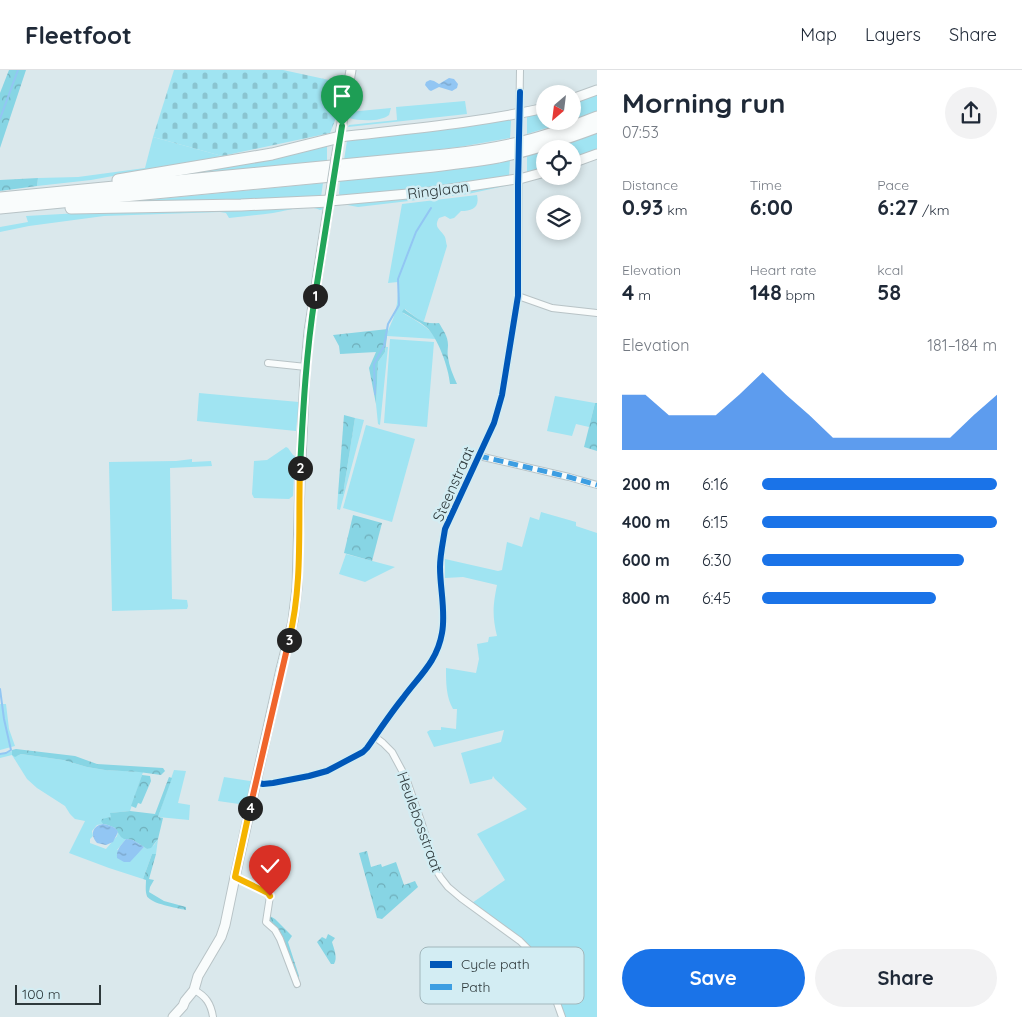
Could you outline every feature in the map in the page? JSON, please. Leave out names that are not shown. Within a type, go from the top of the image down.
[{"type":"highway","points":[[0,208],[45,199],[445,156],[528,140],[597,117]]},
{"type":"highway","points":[[0,198],[45,199],[414,168],[472,161],[528,150],[597,127]]},
{"type":"highway","points":[[45,199],[66,188],[272,154],[340,137]]},
{"type":"highway","points":[[45,199],[73,208],[241,205],[330,201]]},
{"type":"street","points":[[173,1017],[183,1006],[188,1004],[197,991],[206,964],[221,937],[225,925],[293,621],[297,588],[300,481],[309,331],[351,70]]},
{"type":"street","name":"Steenstraat","points":[[256,782],[262,784],[273,783],[327,771],[363,752],[368,748],[404,695],[429,666],[439,647],[442,632],[440,568],[445,529],[494,423],[502,395],[518,296],[520,70]]},
{"type":"street","points":[[581,96],[597,90]]},
{"type":"street","points":[[340,137],[449,124],[536,110]]},
{"type":"street","points":[[581,160],[597,154]]},
{"type":"street","name":"Ringlaan","points":[[330,201],[430,192],[536,175]]},
{"type":"street","points":[[518,296],[552,308],[597,313]]},
{"type":"street","points":[[268,363],[306,367]]},
{"type":"street","points":[[479,456],[597,485]]},
{"type":"street","name":"Heulebosstraat","points":[[375,737],[383,742],[392,752],[406,778],[436,870],[441,878],[461,898],[526,947]]},
{"type":"street","points":[[235,877],[268,893],[270,896],[266,922],[275,930],[280,939],[297,984]]},
{"type":"street","points":[[197,991],[206,998],[212,1011],[212,1017]]},
{"type":"street","name":"Heulebosstraat","points":[[557,1004],[562,1017]]},
{"type":"green space","points":[[9,70],[26,70],[0,148],[0,93]]},
{"type":"green space","points":[[174,70],[283,70],[343,83],[336,118],[330,133],[222,156],[153,137]]},
{"type":"green space","points":[[597,93],[597,111],[581,117],[581,99]]},
{"type":"green space","points":[[465,101],[467,114],[348,127],[349,125],[397,120],[396,107]]},
{"type":"green space","points":[[391,108],[389,115],[381,119],[358,120],[349,118],[349,112]]},
{"type":"green space","points":[[536,114],[536,130],[540,130],[527,134],[527,116]]},
{"type":"green space","points":[[509,119],[511,121],[510,138],[459,147],[344,160],[347,141]]},
{"type":"green space","points":[[597,133],[597,151],[581,157],[581,140],[577,140]]},
{"type":"green space","points":[[153,137],[222,156],[91,180],[37,186],[38,178],[78,177],[145,168]]},
{"type":"green space","points":[[327,144],[327,161],[129,181]]},
{"type":"green space","points":[[536,153],[536,170],[527,172],[527,156]]},
{"type":"green space","points":[[510,159],[509,177],[450,186],[343,196],[339,194],[340,181]]},
{"type":"green space","points":[[38,178],[37,186],[0,191],[0,180]]},
{"type":"green space","points":[[323,183],[321,197],[107,204]]},
{"type":"green space","points":[[508,184],[468,194],[358,207],[342,204],[342,203]]},
{"type":"green space","points":[[477,195],[478,199],[474,208],[461,211],[454,218],[450,219],[445,216],[437,221],[437,226],[445,237],[447,246],[424,321],[422,322],[405,309],[403,313],[426,327],[436,339],[387,336],[397,303],[398,282],[388,283],[402,204]]},
{"type":"green space","points":[[319,205],[323,209],[303,208],[229,218],[226,213],[220,212],[104,216],[29,226],[0,232],[0,227],[28,222],[26,216],[116,211]]},
{"type":"green space","points":[[404,309],[424,322],[439,323],[447,339],[451,370],[457,384],[450,384],[448,370],[435,338],[426,327],[402,312]]},
{"type":"green space","points":[[388,329],[385,352],[378,362],[376,404],[369,368],[376,352],[340,354],[339,346],[333,335]]},
{"type":"green space","points":[[390,339],[434,342],[427,427],[384,423]]},
{"type":"green space","points":[[386,347],[388,347],[380,425],[378,424],[376,404],[378,362]]},
{"type":"green space","points":[[199,393],[299,402],[296,431],[197,421]]},
{"type":"green space","points":[[555,396],[595,403],[589,427],[576,424],[572,436],[547,431]]},
{"type":"green space","points":[[595,403],[597,403],[597,451],[584,447]]},
{"type":"green space","points":[[344,415],[355,418],[343,494],[338,494]]},
{"type":"green space","points":[[355,418],[364,420],[340,510],[337,509],[338,494],[343,494]]},
{"type":"green space","points":[[366,425],[415,439],[392,522],[343,508]]},
{"type":"green space","points":[[286,447],[295,456],[293,496],[289,499],[254,498],[252,494],[254,461],[267,460]]},
{"type":"green space","points":[[192,459],[192,462],[211,461],[212,466],[170,468],[172,599],[187,600],[187,609],[112,611],[109,462]]},
{"type":"green space","points":[[541,512],[576,522],[576,526],[597,533],[597,1017],[565,1017],[559,1004],[584,1004],[584,947],[528,947],[472,903],[505,880],[477,834],[527,809],[493,776],[492,779],[470,784],[461,753],[501,742],[504,730],[434,747],[427,732],[430,730],[441,730],[441,727],[456,729],[457,709],[453,709],[449,700],[446,668],[476,673],[479,659],[477,644],[488,642],[489,637],[497,636],[494,610],[497,585],[463,577],[445,578],[445,559],[498,571],[502,570],[507,542],[522,547],[530,517],[539,520]]},
{"type":"green space","points":[[353,515],[382,523],[372,561],[344,553]]},
{"type":"green space","points":[[346,554],[395,567],[365,582],[339,574]]},
{"type":"green space","points":[[0,704],[6,704],[9,729],[15,746],[0,750]]},
{"type":"green space","points":[[12,750],[75,756],[97,764],[163,768],[165,771],[161,775],[105,770],[63,760],[21,754],[15,757],[12,755]]},
{"type":"green space","points":[[12,751],[17,756],[21,754],[63,760],[105,770],[143,772],[130,811],[111,813],[111,817],[102,821],[103,824],[97,825],[92,831],[93,836],[90,839],[90,843],[106,849],[118,832],[126,839],[117,850],[139,852],[144,847],[147,849],[154,845],[158,839],[156,854],[152,854],[143,879],[69,853],[85,821],[75,819],[65,806],[37,788],[27,779],[12,755],[0,758],[0,755]]},
{"type":"green space","points":[[174,770],[186,771],[178,803],[190,805],[189,820],[158,817]]},
{"type":"green space","points":[[142,775],[150,776],[151,781],[141,804],[138,803],[136,808],[131,806]]},
{"type":"green space","points":[[169,777],[172,778],[158,817],[163,818],[158,839],[151,848],[147,849],[133,840],[124,839],[115,828],[103,824],[102,819],[111,817],[110,813],[130,811],[155,814]]},
{"type":"green space","points":[[224,777],[251,782],[246,805],[218,801]]},
{"type":"green space","points":[[367,851],[371,867],[381,864],[382,867],[396,862],[404,885],[415,881],[418,887],[382,919],[377,918],[359,853]]},
{"type":"green space","points":[[152,854],[156,854],[149,879],[154,880],[149,892],[164,901],[186,907],[186,910],[159,903],[149,899],[147,896],[146,880],[143,879]]},
{"type":"green space","points":[[270,916],[292,936],[288,942],[299,976],[298,979],[268,920]]},
{"type":"green space","points":[[328,934],[335,938],[332,942],[336,956],[334,964],[331,964],[317,942],[322,937],[326,939]]},
{"type":"water","points":[[449,78],[454,79],[458,84],[457,88],[452,91],[439,87],[431,91],[425,85],[430,80],[439,84]]},
{"type":"water","points":[[103,824],[114,828],[118,832],[113,842],[106,845],[97,843],[93,837],[94,829]]},
{"type":"water","points":[[126,839],[133,840],[144,847],[130,862],[124,862],[117,858],[118,850]]},
{"type":"waterway","points":[[0,119],[18,70]]},
{"type":"waterway","points":[[375,394],[374,364],[384,346],[388,324],[399,305],[398,279],[416,232],[431,208]]},
{"type":"waterway","points":[[0,689],[11,750],[0,754]]},
{"type":"marked path","points":[[479,456],[597,485]]},
{"type":"cycle path","points":[[256,782],[263,784],[273,783],[327,771],[363,752],[432,661],[440,643],[443,625],[440,562],[445,529],[494,423],[502,395],[518,296],[520,92]]},
{"type":"cycle path","points":[[266,739],[293,621],[297,588],[305,375],[309,331],[329,204]]},
{"type":"route","points":[[270,896],[268,893],[235,877],[293,621],[297,588],[302,437],[309,331],[342,126]]}]
